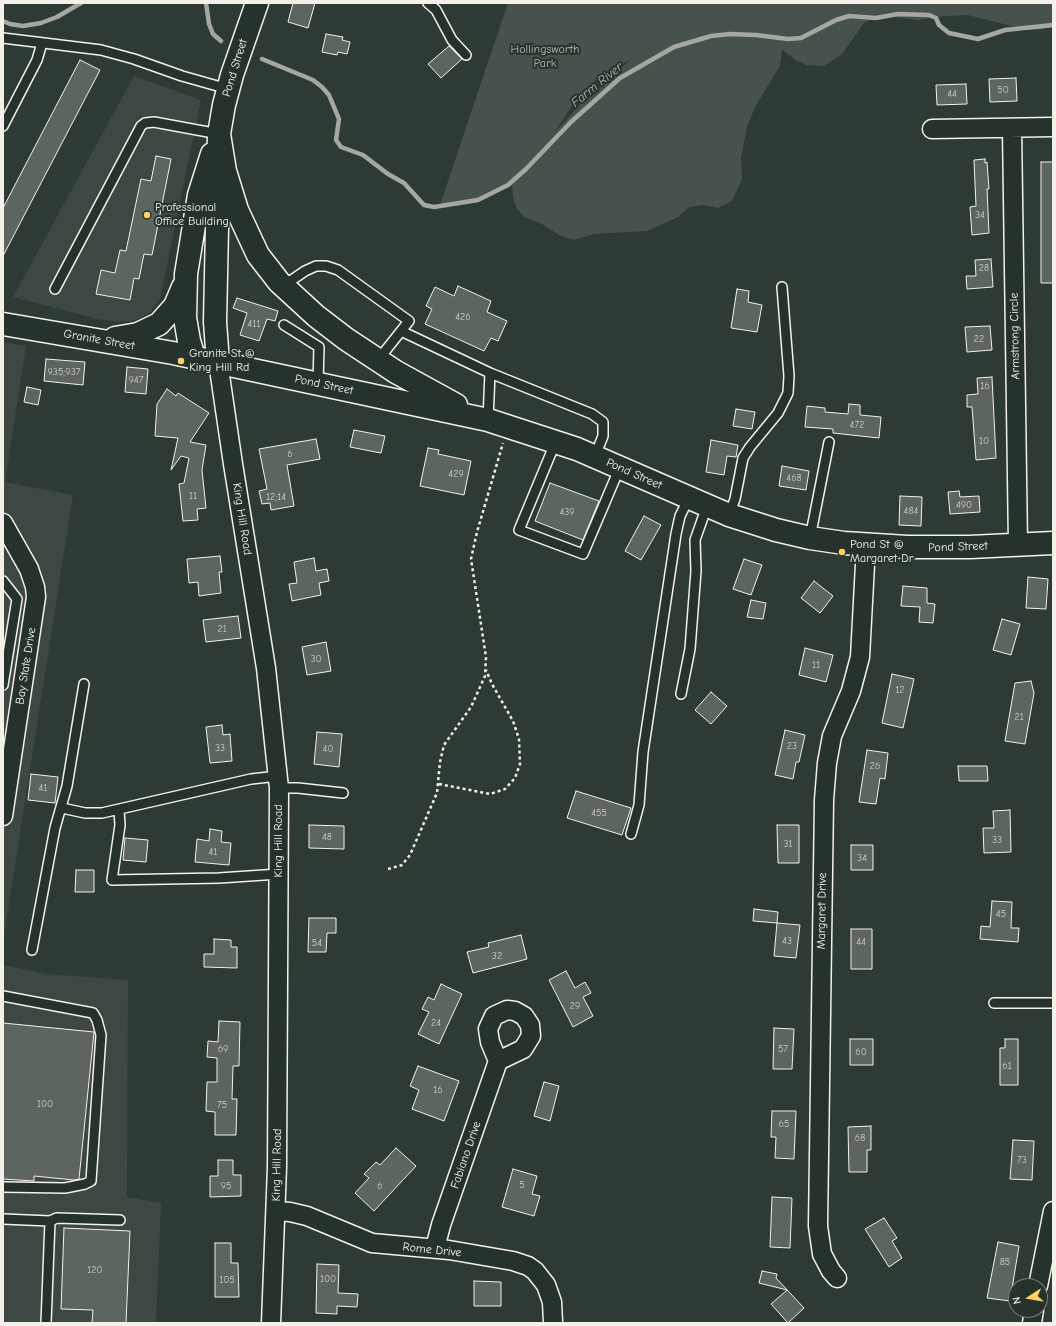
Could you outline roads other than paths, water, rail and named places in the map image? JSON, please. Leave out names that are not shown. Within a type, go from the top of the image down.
[{"type":"main road","name":"Pond Street","points":[[257,3],[228,89],[219,134],[199,195],[186,274],[185,318],[188,341],[194,357],[488,420],[509,426],[556,441],[595,456],[730,515],[776,530],[810,538],[866,546],[926,548],[1053,543]]},
{"type":"main road","name":"Pond Street","points":[[218,362],[215,322],[219,134]]},
{"type":"main road","points":[[219,134],[228,184],[242,223],[258,255],[283,286],[333,329],[378,360],[430,392],[488,420]]},
{"type":"main road","points":[[89,338],[128,336],[147,331],[159,324],[175,306],[186,274]]},
{"type":"main road","name":"Granite Street","points":[[3,324],[194,357]]},
{"type":"street","points":[[932,129],[1053,127]]},
{"type":"street","name":"Armstrong Circle","points":[[1012,128],[1018,545]]},
{"type":"street","name":"King Hill Road","points":[[218,362],[267,674],[279,782],[276,1211],[271,1323]]},
{"type":"street","name":"Bay State Drive","points":[[4,809],[36,598],[35,588],[29,568],[5,534]]},
{"type":"street","name":"Margaret Drive","points":[[837,1278],[831,1271],[822,1254],[818,1226],[824,800],[827,763],[832,736],[852,691],[860,657],[866,546]]},
{"type":"street","name":"Fabiano Drive","points":[[435,1248],[441,1225],[498,1061]]},
{"type":"street","name":"Rome Drive","points":[[276,1211],[290,1212],[307,1216],[372,1243],[390,1246],[435,1248],[513,1261],[528,1266],[536,1271],[546,1285],[552,1302],[553,1323]]},
{"type":"street","points":[[1040,1278],[1053,1211]]},
{"type":"lane","points":[[428,3],[436,10],[452,40],[466,55]]},
{"type":"lane","points":[[3,38],[84,47],[119,54],[182,76],[228,89]]},
{"type":"lane","points":[[3,126],[37,60],[42,43]]},
{"type":"lane","points":[[55,288],[141,126],[145,123],[154,122],[219,134]]},
{"type":"lane","points":[[283,286],[305,271],[316,266],[326,266],[338,270],[409,321],[378,360]]},
{"type":"lane","points":[[730,515],[746,453],[778,413],[788,393],[789,376],[782,287]]},
{"type":"lane","points":[[284,326],[319,347],[318,384]]},
{"type":"lane","points":[[401,331],[490,373],[592,414],[603,422],[603,436],[595,456]]},
{"type":"lane","points":[[488,420],[490,373]]},
{"type":"lane","points":[[556,441],[519,530],[583,554],[620,467]]},
{"type":"lane","points":[[810,538],[829,442]]},
{"type":"lane","points":[[681,694],[690,649],[696,571],[695,540],[698,502]]},
{"type":"lane","points":[[631,834],[639,805],[643,752],[676,534],[680,516],[698,502]]},
{"type":"lane","points":[[3,581],[17,599],[3,685]]},
{"type":"lane","points":[[17,599],[36,598]]},
{"type":"lane","points":[[32,950],[55,828],[62,808],[67,786],[84,684]]},
{"type":"lane","points":[[62,808],[94,813],[119,810],[251,780],[279,782],[298,788],[343,793]]},
{"type":"lane","points":[[119,810],[120,825],[112,880],[211,878],[279,874]]},
{"type":"lane","points":[[3,996],[93,1014],[97,1020],[101,1035],[91,1181],[85,1184],[65,1188],[3,1187]]},
{"type":"lane","points":[[994,1003],[1053,1003]]},
{"type":"lane","points":[[3,1219],[50,1221],[57,1218],[120,1220]]},
{"type":"lane","points":[[46,1323],[50,1221]]},
{"type":"waterway","name":"Farm River","points":[[3,21],[10,24],[23,26],[41,23],[57,17],[81,3]]},
{"type":"waterway","name":"Farm River","points":[[206,3],[209,24],[213,34],[221,41]]},
{"type":"waterway","name":"Farm River","points":[[262,59],[313,80],[322,87],[329,95],[339,119],[336,140],[341,147],[363,155],[388,174],[404,183],[424,205],[434,207],[478,200],[508,185],[526,169],[571,122],[620,78],[674,47],[711,36],[730,34],[756,35],[788,39],[801,38],[836,20],[849,16],[876,18],[898,14],[929,15],[936,18],[939,25],[949,33],[978,39],[1005,30],[1053,25]]},
{"type":"place","name":"Professional Office Building","points":[[147,215]]},
{"type":"place","name":"Granite St @ King Hill Rd","points":[[181,361]]},
{"type":"place","name":"Pond St @ Margaret Dr","points":[[842,552]]},
{"type":"park label","name":"Hollingsworth Park","points":[[545,57]]}]
